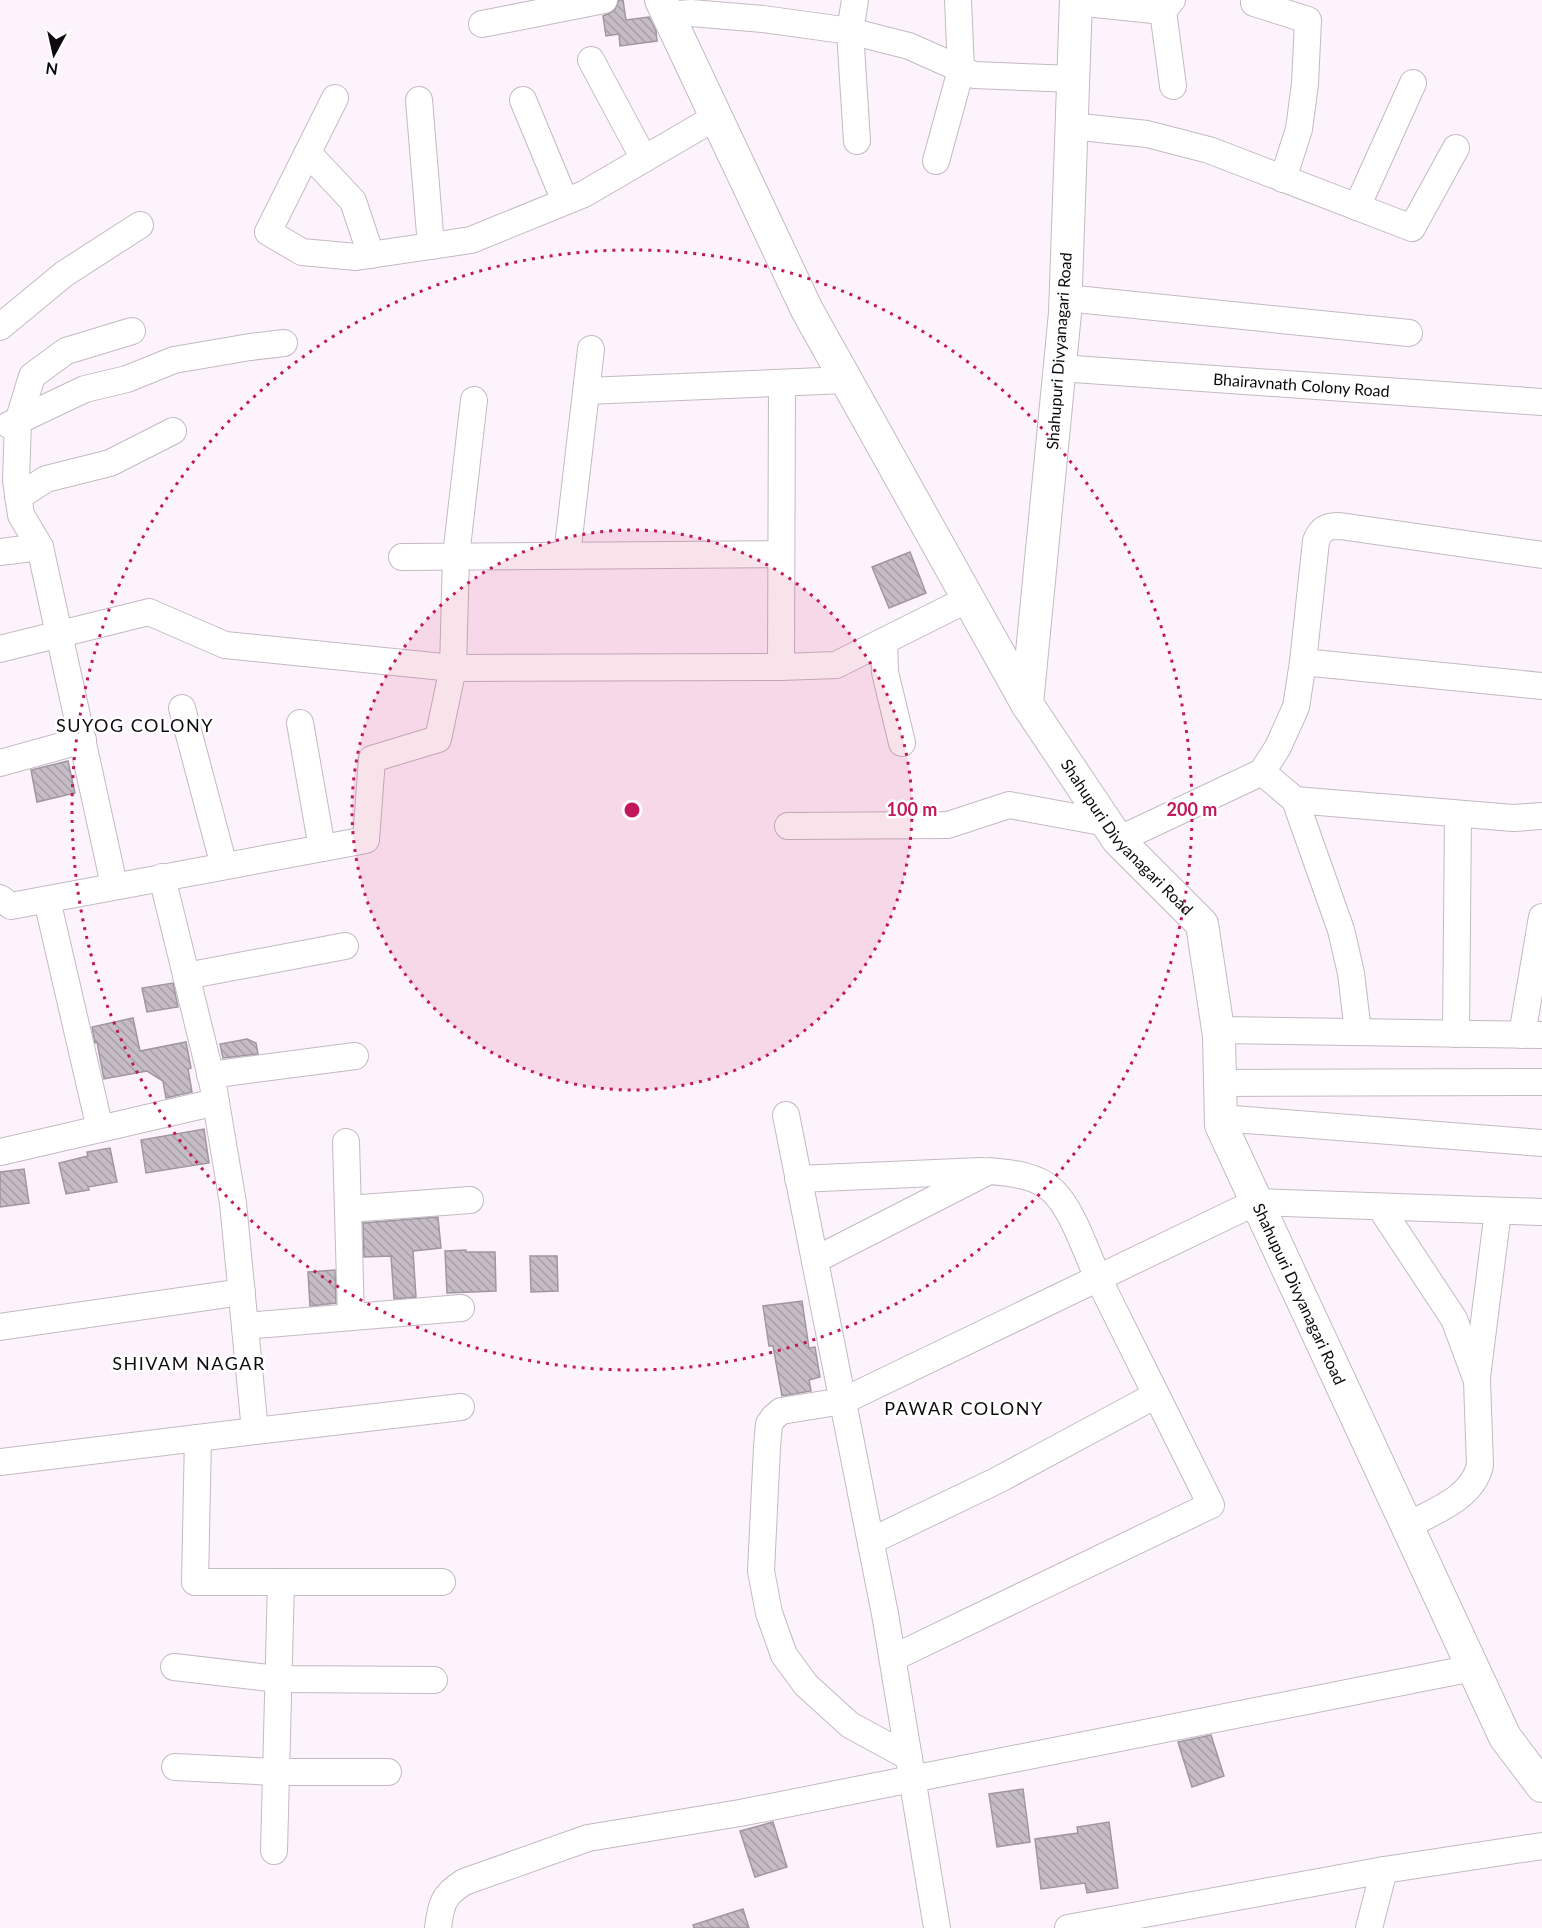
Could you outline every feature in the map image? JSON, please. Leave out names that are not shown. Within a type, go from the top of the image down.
[{"type":"main road","name":"Shahupuri Divyanagari Road","points":[[1076,1],[1066,298],[1027,704],[1112,832],[1202,924],[1218,1030],[1221,1125],[1505,1737],[1542,1786]]},
{"type":"main road","points":[[664,7],[807,310],[1027,704]]},
{"type":"street","points":[[482,24],[604,0]]},
{"type":"street","points":[[855,0],[849,31],[856,141]]},
{"type":"street","points":[[936,161],[961,70],[958,0]]},
{"type":"street","points":[[1076,1],[1168,5],[1173,86]]},
{"type":"street","points":[[1248,1],[1308,20],[1305,84],[1299,129],[1283,179]]},
{"type":"street","points":[[664,7],[691,14],[763,19],[849,31],[909,46],[974,75],[1073,79]]},
{"type":"street","points":[[591,60],[644,159]]},
{"type":"street","points":[[1357,207],[1413,83]]},
{"type":"street","points":[[335,98],[268,232],[302,252],[356,257],[471,240],[584,194],[717,117]]},
{"type":"street","points":[[418,100],[431,246]]},
{"type":"street","points":[[523,100],[565,201]]},
{"type":"street","points":[[1071,126],[1147,134],[1209,150],[1412,228],[1455,148]]},
{"type":"street","points":[[308,153],[353,201],[372,255]]},
{"type":"street","points":[[0,327],[64,274],[140,225]]},
{"type":"street","points":[[1066,298],[1409,333]]},
{"type":"street","points":[[114,885],[40,547],[21,516],[9,425],[32,376],[66,351],[132,331]]},
{"type":"street","points":[[9,425],[85,389],[127,379],[174,360],[284,343]]},
{"type":"street","points":[[567,555],[591,349]]},
{"type":"street","name":"Bhairavnath Colony Road","points":[[1060,368],[1542,402]]},
{"type":"street","points":[[587,392],[846,380]]},
{"type":"street","points":[[781,668],[783,384]]},
{"type":"street","points":[[0,898],[11,906],[114,885],[366,840],[372,759],[438,739],[453,668],[456,556],[474,400]]},
{"type":"street","points":[[18,497],[46,479],[110,463],[172,431]]},
{"type":"street","points":[[788,826],[948,825],[1009,805],[1112,832],[1262,772],[1278,747],[1296,707],[1316,541],[1319,532],[1327,526],[1542,555]]},
{"type":"street","points":[[0,552],[40,547]]},
{"type":"street","points":[[402,557],[781,554]]},
{"type":"street","points":[[0,649],[149,612],[225,645],[453,668],[781,668],[836,665],[968,598]]},
{"type":"street","points":[[884,641],[885,672],[902,743]]},
{"type":"street","points":[[1303,662],[1542,686]]},
{"type":"street","points":[[182,708],[224,866]]},
{"type":"street","points":[[300,723],[322,848]]},
{"type":"street","points":[[0,763],[83,740]]},
{"type":"street","points":[[1262,772],[1295,800],[1341,930],[1351,973],[1358,1032]]},
{"type":"street","points":[[1295,800],[1513,818],[1542,816]]},
{"type":"street","points":[[1456,1034],[1458,814]]},
{"type":"street","points":[[162,877],[216,1102],[233,1203],[255,1431]]},
{"type":"street","points":[[47,900],[100,1129]]},
{"type":"street","points":[[1218,1030],[1532,1035],[1542,917]]},
{"type":"street","points":[[186,976],[345,946]]},
{"type":"street","points":[[210,1076],[355,1056]]},
{"type":"street","points":[[1220,1083],[1542,1082]]},
{"type":"street","points":[[1,1149],[216,1102]]},
{"type":"street","points":[[786,1115],[893,1658],[937,1928]]},
{"type":"street","points":[[1221,1118],[1542,1143]]},
{"type":"street","points":[[346,1142],[351,1317]]},
{"type":"street","points":[[798,1179],[989,1171],[1022,1175],[1039,1181],[1053,1191],[1064,1204],[1098,1278],[1212,1505],[893,1658]]},
{"type":"street","points":[[815,1260],[989,1171]]},
{"type":"street","points":[[348,1209],[470,1200]]},
{"type":"street","points":[[911,1768],[850,1725],[806,1685],[784,1655],[769,1614],[761,1571],[770,1424],[774,1416],[781,1411],[843,1401],[1256,1202],[1542,1212]]},
{"type":"street","points":[[1380,1207],[1454,1319],[1477,1380]]},
{"type":"street","points":[[1407,1526],[1470,1489],[1478,1477],[1480,1465],[1477,1380],[1498,1210]]},
{"type":"street","points":[[0,1327],[242,1292]]},
{"type":"street","points":[[245,1326],[461,1308]]},
{"type":"street","points":[[871,1541],[998,1480],[1156,1395]]},
{"type":"street","points":[[0,1462],[461,1407]]},
{"type":"street","points":[[198,1438],[195,1582],[442,1582]]},
{"type":"street","points":[[274,1851],[281,1582]]},
{"type":"street","points":[[174,1667],[278,1679],[435,1680]]},
{"type":"street","points":[[438,1928],[440,1909],[448,1891],[464,1882],[588,1838],[740,1813],[911,1768],[1473,1668]]},
{"type":"street","points":[[175,1767],[276,1772],[388,1772]]},
{"type":"street","points":[[1068,1928],[1384,1870],[1542,1846]]},
{"type":"street","points":[[1370,1928],[1384,1870]]},
{"type":"building","points":[[619,0],[623,0],[626,20],[649,17],[656,31],[657,41],[620,46],[619,34],[606,36],[603,16],[614,11]]},
{"type":"building","points":[[910,552],[926,593],[889,608],[872,567]]},
{"type":"building","points":[[68,761],[75,793],[37,802],[31,770]]},
{"type":"building","points":[[173,983],[178,1007],[147,1012],[142,988]]},
{"type":"building","points":[[133,1018],[140,1051],[186,1042],[191,1068],[188,1069],[192,1092],[166,1098],[163,1081],[147,1071],[104,1079],[92,1027]]},
{"type":"building","points":[[247,1039],[256,1043],[258,1054],[223,1058],[220,1044]]},
{"type":"building","points":[[204,1129],[209,1163],[146,1173],[141,1140]]},
{"type":"building","points":[[110,1148],[117,1182],[66,1194],[59,1163],[88,1156],[87,1152]]},
{"type":"building","points":[[24,1169],[29,1203],[0,1207],[0,1172]]},
{"type":"building","points":[[438,1217],[441,1248],[413,1251],[416,1297],[394,1299],[391,1256],[364,1257],[363,1223]]},
{"type":"building","points":[[466,1250],[466,1252],[495,1252],[496,1291],[447,1293],[445,1251]]},
{"type":"building","points":[[530,1256],[557,1256],[558,1291],[531,1292]]},
{"type":"building","points":[[335,1270],[336,1303],[310,1306],[308,1272]]},
{"type":"building","points":[[802,1301],[809,1348],[815,1347],[820,1377],[809,1380],[811,1391],[782,1396],[773,1346],[769,1346],[763,1306]]},
{"type":"building","points":[[1211,1735],[1224,1776],[1192,1787],[1178,1742]]},
{"type":"building","points":[[1023,1789],[1030,1842],[997,1847],[989,1794]]},
{"type":"building","points":[[773,1822],[787,1867],[755,1877],[740,1831]]},
{"type":"building","points":[[1109,1822],[1118,1888],[1087,1893],[1085,1883],[1041,1889],[1035,1839],[1078,1833],[1077,1827]]},
{"type":"building","points":[[743,1909],[749,1928],[694,1928],[693,1925]]},
{"type":"district","name":"SUYOG COLONY","points":[[135,726]]},
{"type":"district","name":"SHIVAM NAGAR","points":[[189,1364]]},
{"type":"district","name":"PAWAR COLONY","points":[[964,1409]]}]
